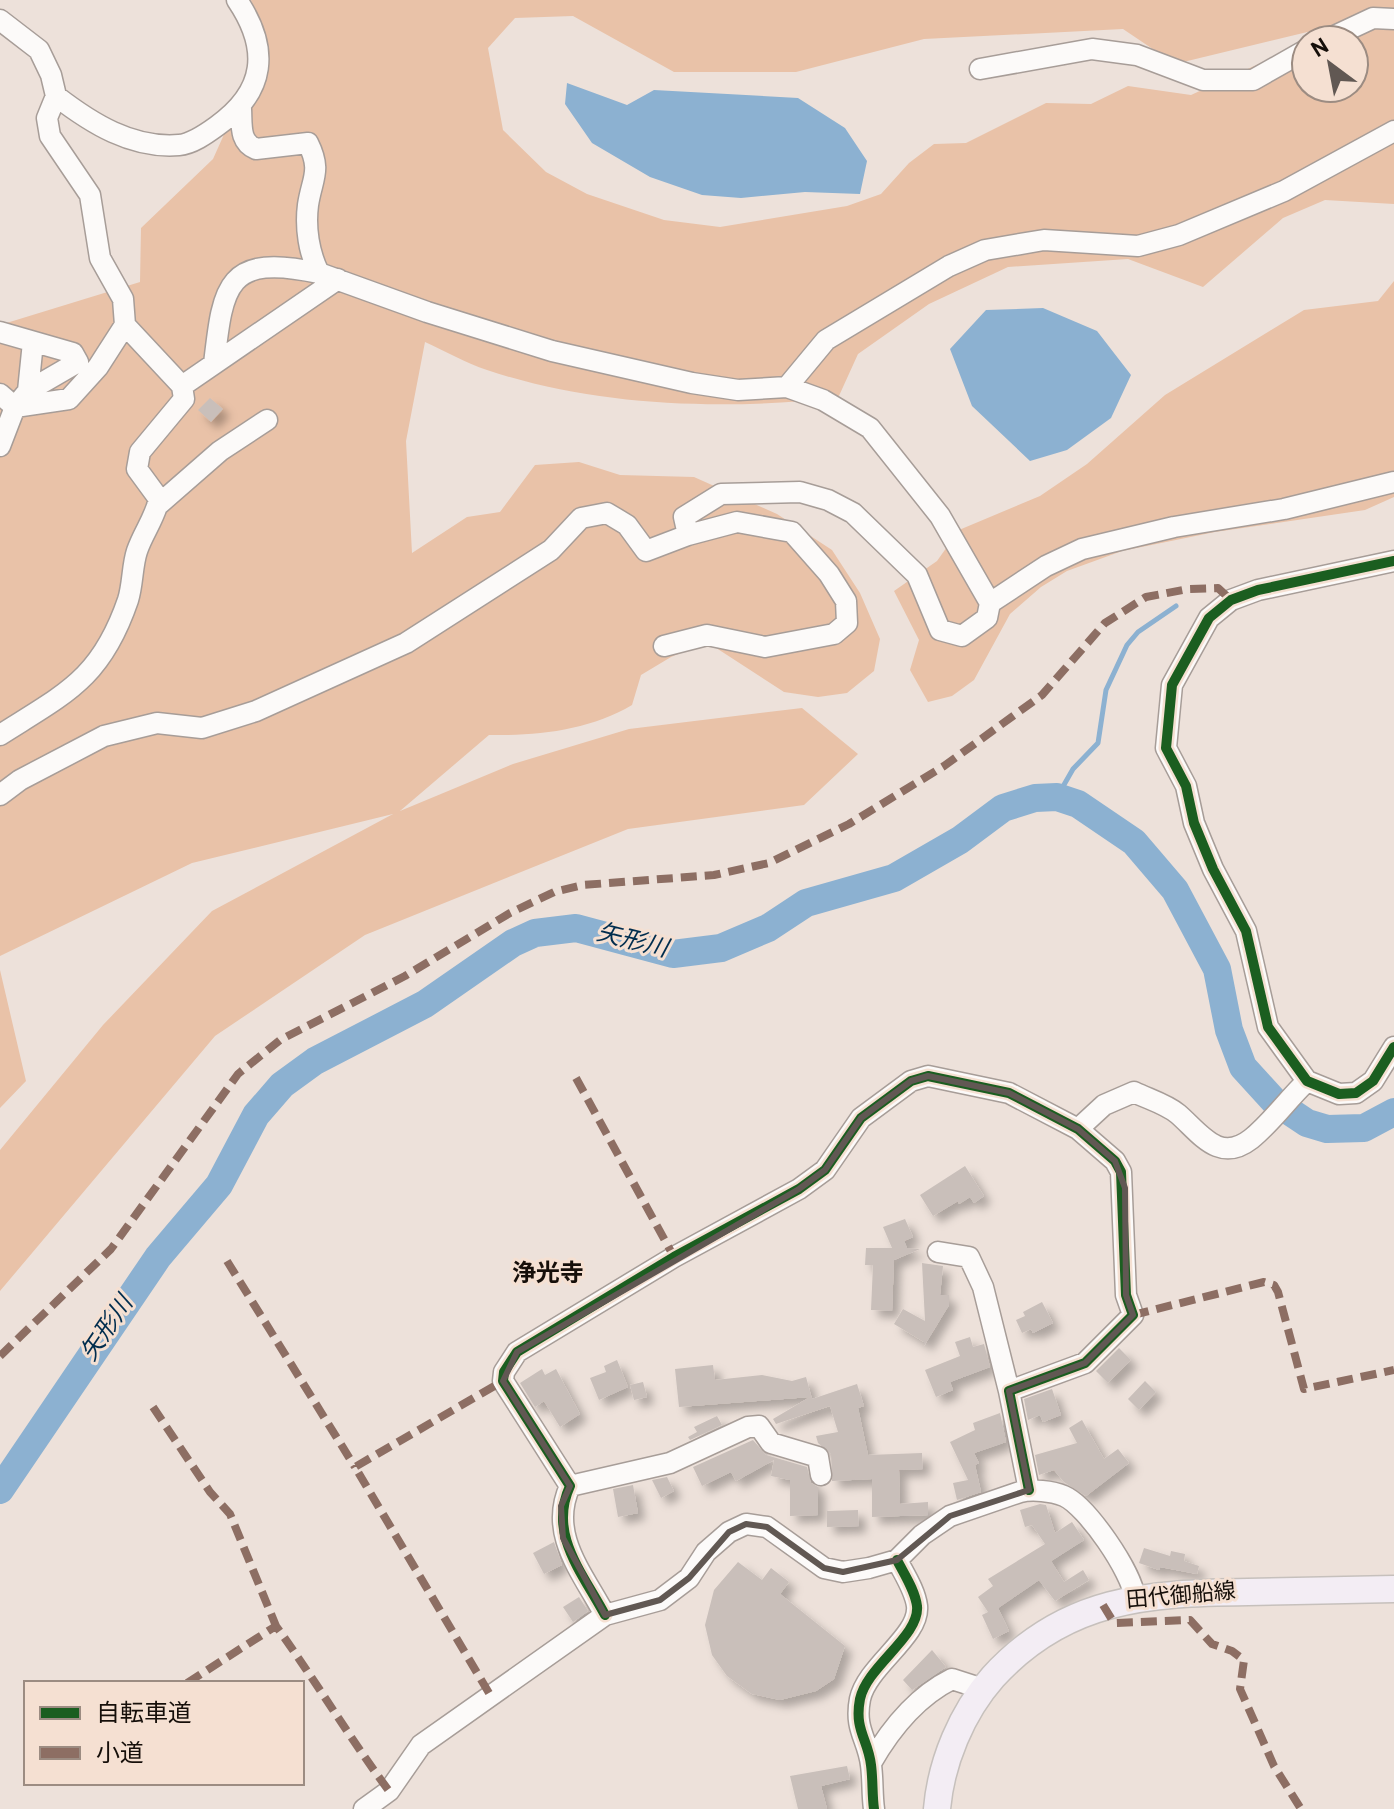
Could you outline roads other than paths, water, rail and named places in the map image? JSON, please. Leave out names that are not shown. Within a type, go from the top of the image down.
[{"type":"main road","name":"田代御船線","points":[[937,1809],[939,1784],[955,1740],[983,1689],[1036,1637],[1103,1605],[1135,1598],[1187,1593],[1394,1589]]},
{"type":"street","points":[[56,96],[93,124],[137,141],[180,145],[203,136],[241,109],[254,87],[260,56],[253,23],[237,0]]},
{"type":"street","points":[[1360,24],[1373,18],[1394,19]]},
{"type":"street","points":[[0,20],[39,50],[51,75],[56,96],[47,118],[50,136],[90,195],[100,258],[123,299],[125,325],[98,367],[69,399],[14,397]]},
{"type":"street","points":[[980,69],[1092,49],[1137,55],[1203,80],[1253,80],[1290,59]]},
{"type":"street","points":[[241,109],[243,136],[250,146],[308,143],[316,159],[316,182],[308,204],[310,256],[329,276]]},
{"type":"street","points":[[787,387],[826,340],[949,266],[985,250],[1044,240],[1138,246],[1179,235],[1284,191],[1394,131]]},
{"type":"street","points":[[214,364],[221,302],[234,280],[256,270],[286,266],[329,276],[427,312],[552,351],[692,383],[738,390],[787,387],[823,400],[870,428],[940,516],[990,603],[987,618],[962,636],[940,630],[917,575],[853,513],[800,492],[721,494],[684,517],[688,535]]},
{"type":"street","points":[[182,386],[329,276]]},
{"type":"street","points":[[0,735],[50,706],[86,679],[121,619],[137,551],[157,506],[159,499],[137,469],[140,452],[184,399],[182,386],[125,325]]},
{"type":"street","points":[[0,332],[73,353],[78,362],[14,397]]},
{"type":"street","points":[[0,446],[33,342]]},
{"type":"street","points":[[157,506],[220,451],[267,420]]},
{"type":"street","points":[[990,603],[1046,566],[1082,549],[1174,527],[1284,509],[1394,482]]},
{"type":"street","points":[[0,795],[20,780],[104,736],[157,723],[202,728],[256,711],[406,643],[551,550],[581,518],[607,513],[627,525],[646,551],[688,535],[737,522],[792,532],[829,574],[846,601],[847,623],[834,634],[765,647],[707,635],[664,646]]},
{"type":"street","points":[[1394,561],[1258,590],[1231,600],[1209,618],[1172,685],[1166,748],[1186,786],[1194,823],[1213,869],[1246,931],[1268,1027],[1307,1081],[1339,1094],[1356,1093],[1373,1081],[1394,1047]]},
{"type":"street","points":[[570,1486],[503,1381],[504,1372],[517,1352],[674,1257],[799,1189],[825,1170],[861,1118],[911,1081],[936,1077],[1009,1093],[1078,1129],[1115,1161],[1121,1172],[1126,1295],[1133,1315],[1085,1363],[1009,1391]]},
{"type":"street","points":[[1078,1129],[1104,1105],[1134,1092],[1176,1112],[1207,1144],[1224,1149],[1241,1146],[1307,1081]]},
{"type":"street","points":[[938,1252],[969,1257],[983,1287],[1029,1490]]},
{"type":"street","points":[[570,1486],[670,1463],[748,1427],[759,1426],[771,1443],[818,1457],[821,1475]]},
{"type":"street","points":[[570,1486],[561,1506],[563,1538],[605,1615]]},
{"type":"street","points":[[364,1809],[394,1800],[421,1745],[605,1615],[660,1600],[689,1578],[706,1552],[729,1532],[746,1524],[767,1527],[824,1568],[843,1572],[897,1560],[922,1535],[950,1516],[1029,1490],[1065,1497],[1078,1509],[1123,1562],[1135,1598]]},
{"type":"street","points":[[874,1809],[871,1763],[857,1725],[866,1679],[914,1620],[917,1607],[897,1560]]},
{"type":"street","points":[[871,1763],[903,1716],[935,1688],[952,1679],[983,1689]]},
{"type":"water","points":[[567,83],[627,105],[654,90],[798,98],[845,128],[867,161],[860,194],[805,192],[741,198],[702,195],[650,177],[592,143],[565,104]]},
{"type":"water","points":[[1043,308],[1097,331],[1131,375],[1111,418],[1067,450],[1030,461],[972,406],[950,349],[986,310]]},
{"type":"waterway","points":[[1057,797],[1073,769],[1098,743],[1106,690],[1127,645],[1138,632],[1176,606]]},
{"type":"waterway","name":"矢形川","points":[[0,1490],[158,1257],[219,1185],[256,1115],[282,1085],[315,1061],[425,1004],[513,943],[535,933],[576,928],[673,954],[721,948],[768,928],[806,903],[894,878],[960,840],[1003,808],[1035,798],[1057,797],[1078,804],[1134,842],[1175,890],[1217,969],[1229,1030],[1243,1067],[1274,1101],[1307,1123],[1327,1129],[1364,1128],[1394,1112]]},
{"type":"district","name":"浄光寺","points":[[548,1275]]}]
